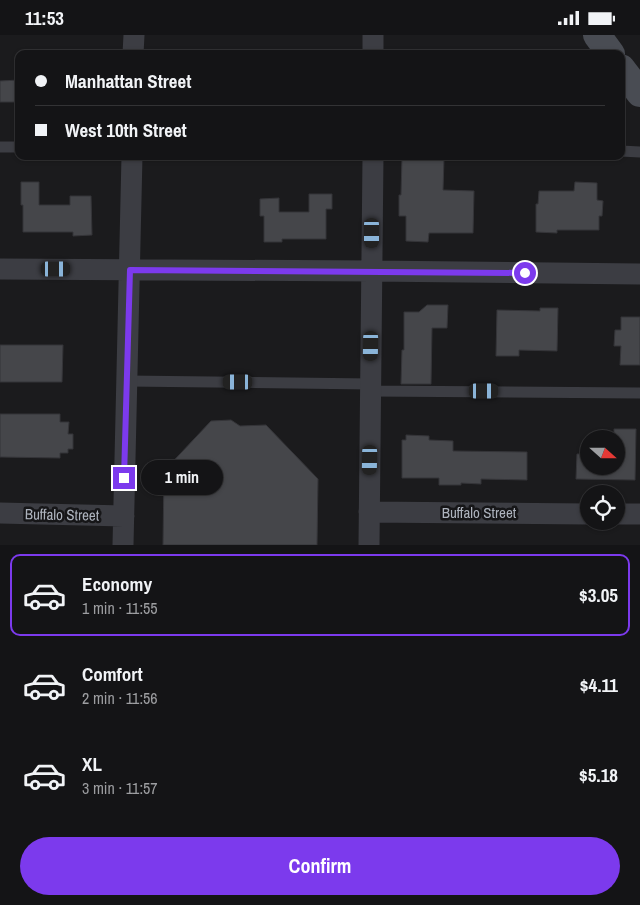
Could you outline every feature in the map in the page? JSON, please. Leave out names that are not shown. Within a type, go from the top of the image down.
[{"type":"street","points":[[133,50],[134,35]]},
{"type":"street","points":[[373,35],[373,50]]},
{"type":"street","points":[[596,35],[607,50]]},
{"type":"street","points":[[625,73],[640,93]]},
{"type":"street","points":[[123,545],[132,160]]},
{"type":"street","points":[[369,545],[373,160]]},
{"type":"street","points":[[0,269],[640,274]]},
{"type":"street","name":"Buffalo Street","points":[[369,512],[580,514]]},
{"type":"street","name":"Buffalo Street","points":[[0,513],[124,516]]},
{"type":"street","points":[[625,514],[640,514]]},
{"type":"lane","points":[[0,147],[15,147]]},
{"type":"lane","points":[[625,151],[640,152]]},
{"type":"lane","points":[[127,381],[640,393]]},
{"type":"building","points":[[15,80],[15,102],[0,102],[0,81]]},
{"type":"building","points":[[402,160],[444,160],[443,190],[474,191],[473,233],[429,233],[428,242],[406,241],[406,216],[399,216],[399,195],[401,195]]},
{"type":"building","points":[[21,182],[39,182],[39,205],[70,205],[70,196],[91,196],[92,235],[73,236],[73,232],[23,232]]},
{"type":"building","points":[[575,182],[597,183],[597,200],[603,201],[602,216],[599,216],[599,230],[557,230],[557,233],[536,232],[536,204],[538,204],[539,191],[574,191]]},
{"type":"building","points":[[309,194],[332,194],[332,209],[326,209],[326,239],[282,239],[282,242],[264,242],[264,216],[260,216],[260,199],[279,198],[279,212],[309,212]]},
{"type":"building","points":[[427,305],[448,305],[447,328],[432,328],[431,384],[401,384],[402,350],[404,350],[404,312],[419,312]]},
{"type":"building","points":[[540,308],[558,308],[557,351],[519,350],[519,356],[496,356],[497,310],[540,311]]},
{"type":"building","points":[[621,317],[640,317],[640,365],[620,365],[621,346],[614,346],[615,330],[621,330]]},
{"type":"building","points":[[0,345],[63,345],[62,382],[0,382]]},
{"type":"building","points":[[0,414],[60,414],[60,422],[69,422],[68,434],[73,434],[73,449],[68,449],[68,453],[60,453],[60,458],[0,457]]},
{"type":"building","points":[[231,420],[240,426],[266,425],[318,479],[317,545],[163,545],[164,471],[211,421]]},
{"type":"building","points":[[636,429],[635,480],[576,479],[577,454],[580,454],[580,475],[625,475],[625,430],[614,430]]},
{"type":"building","points":[[406,435],[429,436],[429,440],[453,441],[453,451],[527,452],[527,480],[481,479],[481,484],[439,485],[439,478],[402,478],[402,440],[406,440]]},
{"type":"route","points":[[124,478],[130,270],[525,273]]}]
